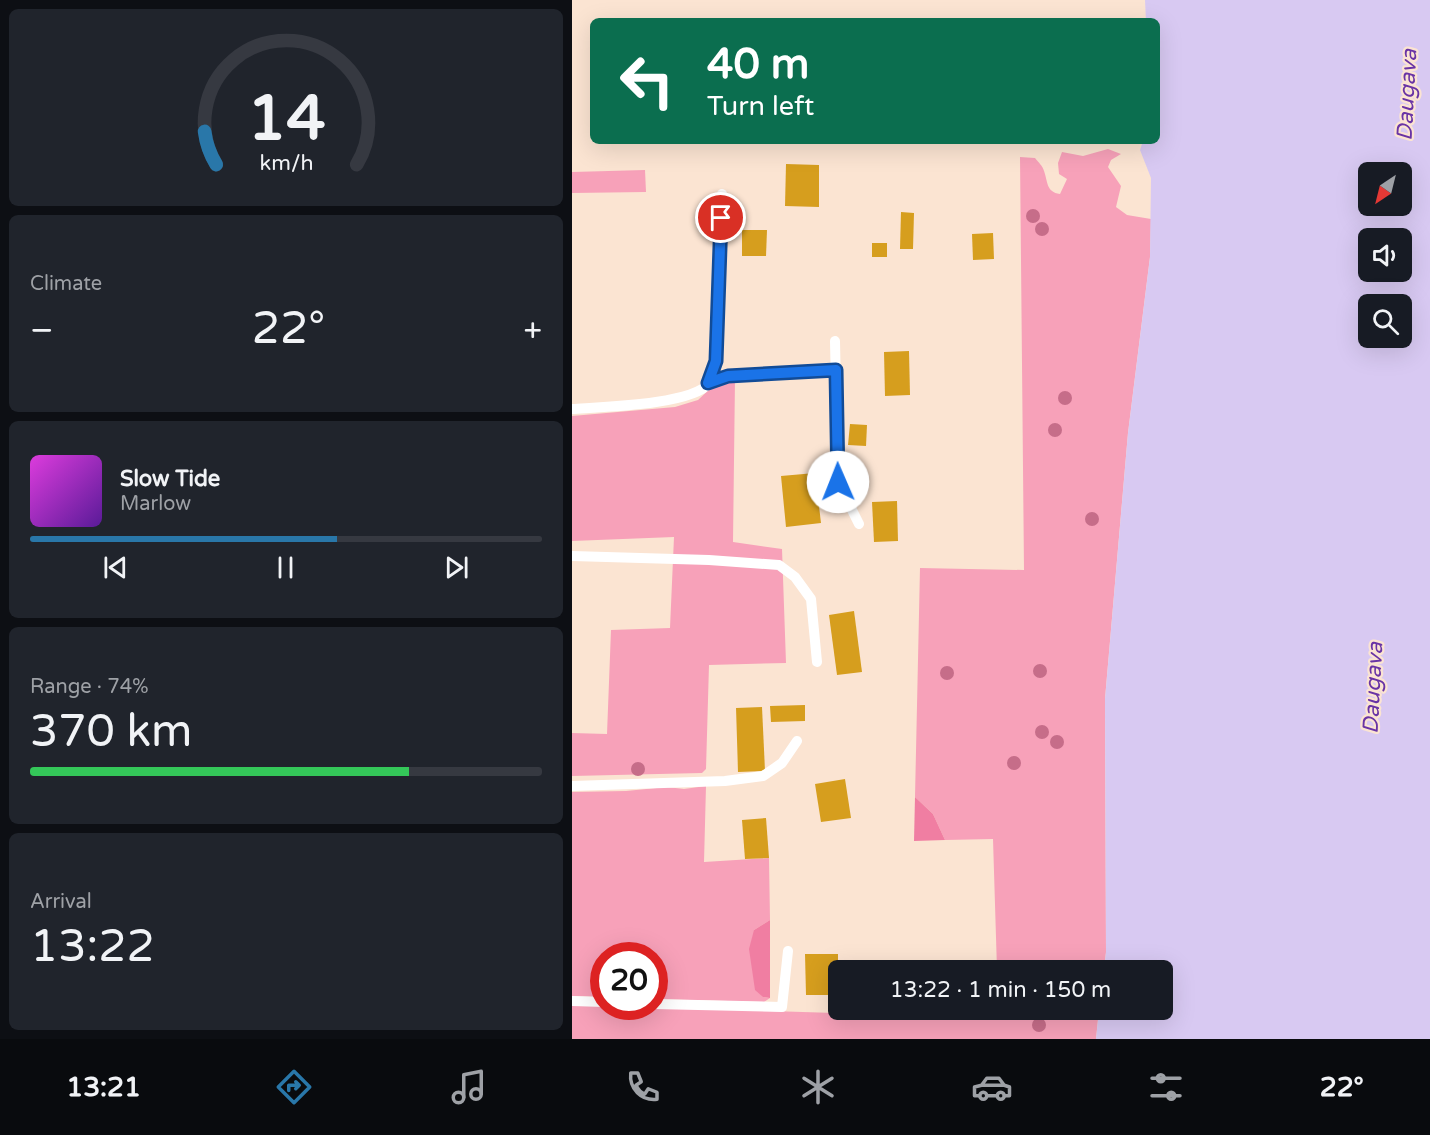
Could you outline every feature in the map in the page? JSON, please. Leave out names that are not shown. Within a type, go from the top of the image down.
[{"type":"lane","points":[[708,383],[716,361],[722,194]]},
{"type":"lane","points":[[835,341],[838,482],[859,524]]},
{"type":"lane","points":[[572,409],[679,398],[696,392],[708,383],[728,376],[836,370]]},
{"type":"lane","points":[[572,556],[709,560],[779,565],[795,577],[811,599],[817,662]]},
{"type":"lane","points":[[572,786],[725,781],[763,776],[782,763],[797,741]]},
{"type":"lane","points":[[668,1004],[782,1007],[788,951]]},
{"type":"lane","points":[[572,1001],[590,1002]]},
{"type":"shaded area","points":[[1108,149],[1121,154],[1111,160],[1108,167],[1121,186],[1116,207],[1127,215],[1151,219],[1150,257],[1128,433],[1105,699],[1106,952],[1105,960],[997,960],[993,839],[945,840],[933,814],[915,797],[920,568],[1024,570],[1020,157],[1035,158],[1042,166],[1050,189],[1060,194],[1067,179],[1059,174],[1058,163],[1062,152],[1083,156]]},
{"type":"shaded area","points":[[645,170],[646,192],[572,193],[572,172]]},
{"type":"shaded area","points":[[735,379],[733,542],[782,549],[786,663],[709,665],[706,769],[702,773],[572,776],[572,733],[607,734],[611,630],[670,628],[674,537],[572,541],[572,416],[675,407],[698,400],[714,385]]},
{"type":"shaded area","points":[[706,786],[704,862],[769,858],[770,920],[754,930],[763,997],[770,998],[764,1002],[668,999],[668,942],[590,942],[590,997],[572,996],[572,792],[626,791],[667,787],[684,789]]},
{"type":"shaded area","points":[[915,797],[933,814],[945,840],[914,841]]},
{"type":"shaded area","points":[[770,920],[770,998],[763,997],[755,990],[749,949],[754,930]]},
{"type":"shaded area","points":[[572,1005],[590,1006],[590,1020],[668,1020],[668,1008],[828,1013],[828,1020],[1098,1020],[1096,1039],[572,1039]]},
{"type":"water","name":"Daugava","points":[[1145,0],[1430,0],[1430,1039],[1096,1039],[1098,1020],[1173,1020],[1173,960],[1105,960],[1105,699],[1128,433],[1150,257],[1151,178],[1140,150],[1142,144],[1160,144],[1160,18],[1146,18]]},
{"type":"building","points":[[786,164],[819,165],[819,207],[785,206]]},
{"type":"building","points":[[901,212],[914,213],[913,249],[900,249]]},
{"type":"building","points":[[742,230],[767,230],[766,256],[742,256]]},
{"type":"building","points":[[993,233],[994,259],[973,260],[972,234]]},
{"type":"building","points":[[872,243],[887,243],[887,257],[872,257]]},
{"type":"building","points":[[909,351],[910,395],[885,396],[884,352]]},
{"type":"building","points":[[850,424],[867,425],[866,446],[848,445]]},
{"type":"building","points":[[815,473],[821,523],[786,527],[781,476]]},
{"type":"building","points":[[897,501],[898,541],[874,542],[872,502]]},
{"type":"building","points":[[854,611],[862,672],[837,675],[829,615]]},
{"type":"building","points":[[805,705],[805,721],[771,722],[770,706]]},
{"type":"building","points":[[762,707],[765,771],[738,772],[736,708]]},
{"type":"building","points":[[845,779],[851,818],[821,822],[815,784]]},
{"type":"building","points":[[766,818],[769,858],[745,859],[742,820]]},
{"type":"building","points":[[805,954],[838,954],[838,960],[828,960],[828,995],[806,995]]},
{"type":"route","points":[[721,218],[716,361],[708,383],[728,376],[836,370],[838,482]]}]
